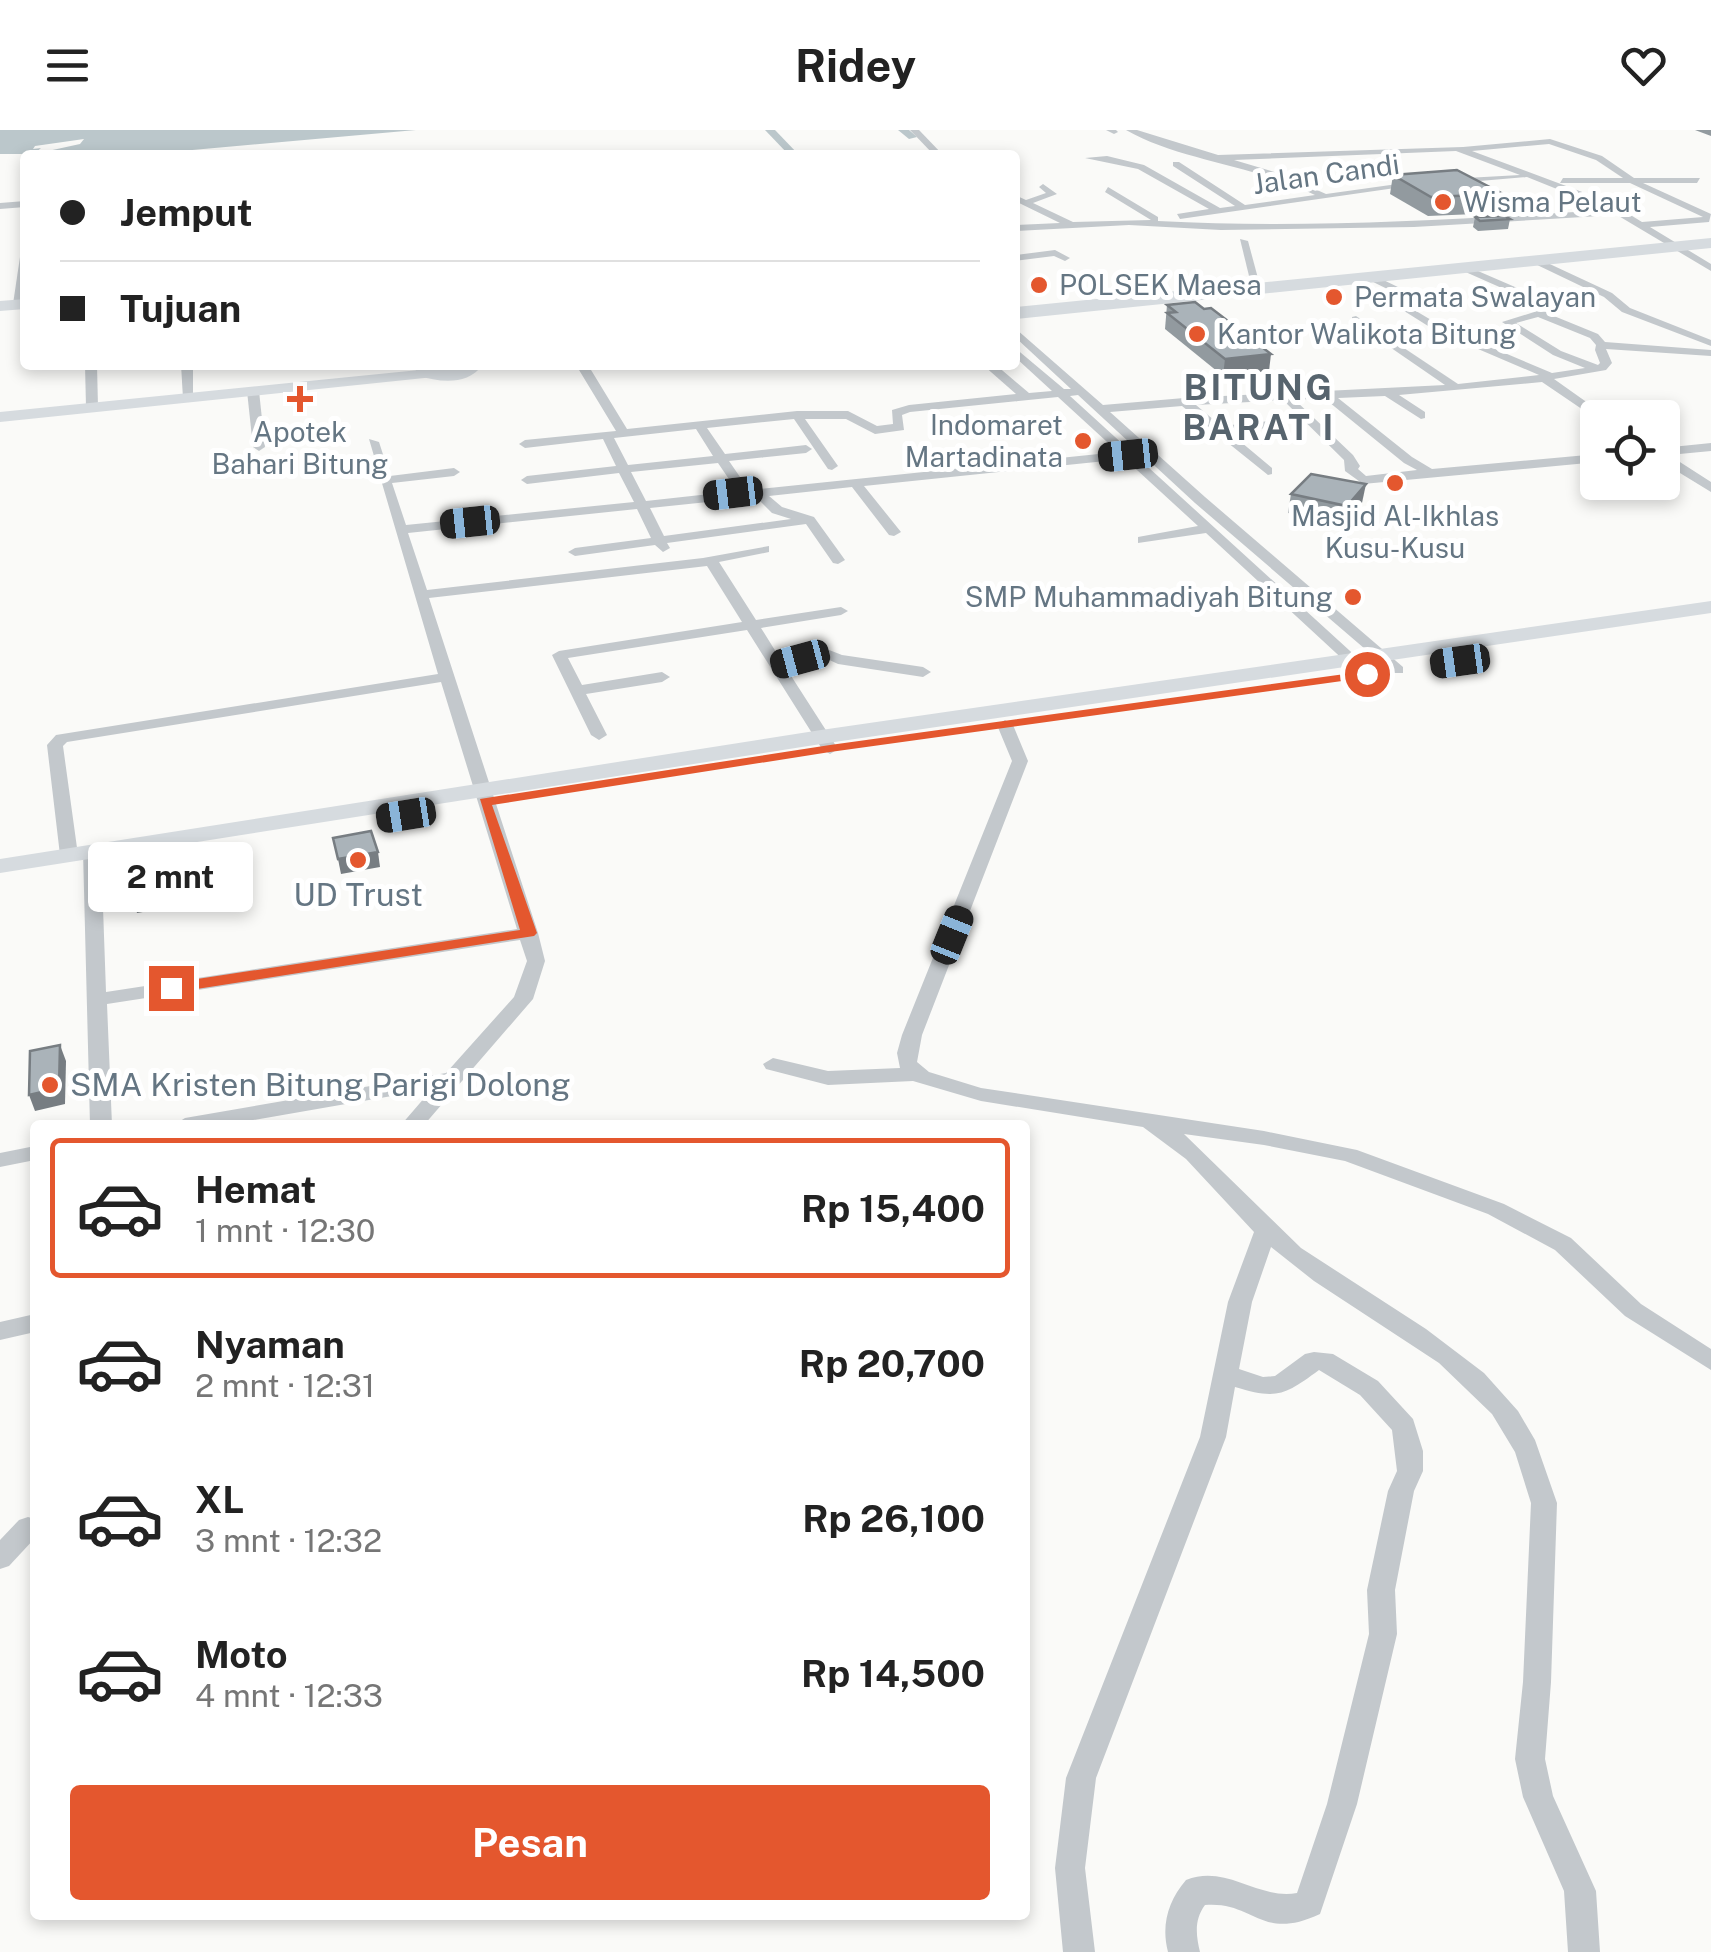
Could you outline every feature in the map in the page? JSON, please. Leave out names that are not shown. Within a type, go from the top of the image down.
[{"type":"highway","points":[[1020,304],[1711,240]]},
{"type":"highway","points":[[1020,312],[1669,244]]},
{"type":"highway","points":[[431,370],[454,375],[467,370]]},
{"type":"street","points":[[914,130],[934,150]]},
{"type":"street","points":[[1130,130],[1284,176],[1335,206]]},
{"type":"street","points":[[1464,150],[1548,141],[1598,158],[1636,183],[1711,218]]},
{"type":"street","name":"Jalan Candi","points":[[1214,158],[1428,146],[1464,150],[1618,212],[1711,268]]},
{"type":"street","points":[[1089,158],[1116,157],[1134,167],[1150,168],[1218,212]]},
{"type":"street","points":[[1176,164],[1244,208]]},
{"type":"street","points":[[1665,168],[1711,186]]},
{"type":"street","name":"Jalan Candi","points":[[1439,182],[1530,176]]},
{"type":"street","points":[[1546,181],[1698,180]]},
{"type":"street","points":[[1454,181],[1478,195]]},
{"type":"street","name":"Jalan Candi","points":[[1129,222],[1425,184]]},
{"type":"street","points":[[1027,202],[1052,194],[1043,187]]},
{"type":"street","points":[[1108,190],[1155,219]]},
{"type":"street","points":[[1020,200],[1072,225]]},
{"type":"street","points":[[1684,204],[1711,202]]},
{"type":"street","points":[[1020,228],[1129,222],[1214,227],[1366,225],[1618,212]]},
{"type":"street","points":[[1351,216],[1366,225]]},
{"type":"street","points":[[1639,225],[1711,218]]},
{"type":"street","points":[[1242,241],[1255,280]]},
{"type":"street","points":[[1020,257],[1055,253],[1065,258]]},
{"type":"street","points":[[1536,261],[1608,295],[1626,310],[1711,344]]},
{"type":"street","points":[[1464,268],[1557,309],[1507,322],[1556,353],[1598,369]]},
{"type":"street","points":[[14,302],[20,277]]},
{"type":"street","points":[[1371,277],[1429,306],[1406,309],[1441,332],[1508,354],[1580,401]]},
{"type":"street","points":[[1539,314],[1594,336],[1602,345],[1711,353]]},
{"type":"street","points":[[1356,319],[1457,388]]},
{"type":"street","points":[[1020,336],[1200,500],[1390,662],[1711,626]]},
{"type":"street","points":[[1102,409],[1184,401],[1457,388],[1546,377],[1598,369],[1606,363],[1600,350],[1602,345]]},
{"type":"street","points":[[1020,357],[1358,667]]},
{"type":"street","points":[[91,370],[91,402]]},
{"type":"street","points":[[186,370],[188,392]]},
{"type":"street","points":[[0,406],[91,402],[402,370]]},
{"type":"street","points":[[188,392],[253,391],[407,370]]},
{"type":"street","points":[[585,370],[622,432]]},
{"type":"street","points":[[995,370],[1025,396]]},
{"type":"street","points":[[253,391],[260,447]]},
{"type":"street","points":[[1386,391],[1422,415]]},
{"type":"street","points":[[525,444],[798,415],[843,414],[879,430],[900,427],[896,413],[909,408],[1082,392]]},
{"type":"street","points":[[1326,394],[1408,460],[1430,472]]},
{"type":"street","points":[[1286,396],[1349,458],[1354,466],[1349,468],[1363,480],[1580,460]]},
{"type":"street","points":[[1184,401],[1268,471]]},
{"type":"street","points":[[0,417],[91,402]]},
{"type":"street","points":[[798,415],[832,466]]},
{"type":"street","points":[[1220,430],[1276,423]]},
{"type":"street","points":[[698,424],[751,492],[777,510],[808,520],[838,560]]},
{"type":"street","points":[[606,434],[669,561]]},
{"type":"street","points":[[373,442],[536,960],[530,986],[416,1120]]},
{"type":"street","points":[[1680,451],[1711,446]]},
{"type":"street","points":[[528,480],[806,450]]},
{"type":"street","points":[[575,552],[659,540],[722,513],[751,492],[1128,455]]},
{"type":"street","points":[[1680,466],[1711,488]]},
{"type":"street","points":[[385,480],[454,472]]},
{"type":"street","points":[[856,484],[894,532]]},
{"type":"street","points":[[1179,503],[1200,500]]},
{"type":"street","points":[[400,530],[644,504],[808,520]]},
{"type":"street","points":[[1143,540],[1207,529]]},
{"type":"street","points":[[420,595],[708,560],[764,549]]},
{"type":"street","points":[[708,560],[825,743]]},
{"type":"street","points":[[1255,572],[1279,569]]},
{"type":"street","points":[[825,743],[1005,725],[1711,607]]},
{"type":"street","points":[[599,735],[560,655],[842,612]]},
{"type":"street","points":[[776,666],[824,652],[838,659],[923,672]]},
{"type":"street","points":[[0,882],[93,859],[483,796],[1358,667]]},
{"type":"street","points":[[68,855],[56,746],[62,738],[446,677]]},
{"type":"street","points":[[576,691],[662,677]]},
{"type":"street","points":[[916,1074],[906,1056],[912,1035],[1020,762],[1005,725]]},
{"type":"street","points":[[0,866],[68,855],[93,859]]},
{"type":"street","points":[[93,859],[101,1120]]},
{"type":"street","points":[[98,999],[529,933]]},
{"type":"street","points":[[774,1064],[828,1078],[916,1074],[979,1094],[1350,1155],[1496,1209],[1563,1244],[1633,1310],[1711,1361]]},
{"type":"street","points":[[213,1120],[450,1079]]},
{"type":"street","points":[[1151,1122],[1230,1189],[1266,1230],[1335,1284],[1450,1359],[1480,1384],[1517,1429],[1538,1474],[1544,1517],[1530,1759],[1538,1797],[1580,1891],[1584,1952]]},
{"type":"street","points":[[0,1160],[30,1154]]},
{"type":"street","points":[[1079,1952],[1070,1868],[1081,1778],[1213,1437],[1240,1302],[1266,1230]]},
{"type":"street","points":[[0,1331],[30,1324]]},
{"type":"street","points":[[1184,1952],[1178,1932],[1186,1902],[1198,1891],[1222,1890],[1279,1913],[1296,1912],[1309,1903],[1342,1804],[1383,1634],[1381,1590],[1401,1491],[1410,1471],[1410,1451],[1397,1418],[1369,1388],[1324,1361],[1314,1362],[1280,1384],[1264,1386],[1224,1374]]},
{"type":"street","points":[[0,1536],[30,1526]]},
{"type":"street","points":[[0,1558],[30,1527]]},
{"type":"shaded area","points":[[0,130],[416,130],[193,150],[53,150],[80,144],[84,139],[35,146],[33,149],[41,148],[39,150],[20,150],[20,154],[0,154]]},
{"type":"building","points":[[1457,170],[1503,194],[1431,197],[1393,175]]},
{"type":"building","points":[[1475,217],[1510,219],[1480,221]]},
{"type":"building","points":[[1195,302],[1204,309],[1211,308],[1271,354],[1225,359],[1167,313],[1176,312],[1167,305]]},
{"type":"building","points":[[1311,474],[1366,484],[1347,506],[1291,494]]},
{"type":"building","points":[[371,831],[378,852],[338,859],[333,838]]},
{"type":"building","points":[[164,860],[168,892],[133,898],[129,866]]},
{"type":"building","points":[[60,1045],[59,1088],[29,1095],[30,1051]]},
{"type":"waterway","points":[[770,130],[789,150]]},
{"type":"waterway","points":[[903,130],[912,137]]},
{"type":"waterway","points":[[997,130],[1011,130]]},
{"type":"place","name":"Wisma Pelaut","points":[[1443,202]]},
{"type":"place","name":"POLSEK Maesa","points":[[1039,285]]},
{"type":"place","name":"Permata Swalayan","points":[[1334,297]]},
{"type":"place","name":"Kantor Walikota Bitung","points":[[1197,334]]},
{"type":"place","name":"Apotek Bahari Bitung","points":[[300,399]]},
{"type":"place","name":"Indomaret Martadinata","points":[[1083,441]]},
{"type":"place","name":"Masjid Al-Ikhlas Kusu-Kusu","points":[[1395,483]]},
{"type":"place","name":"SMP Muhammadiyah Bitung","points":[[1353,597]]},
{"type":"place","name":"UD Trust","points":[[358,860]]},
{"type":"place","name":"SMA Kristen Bitung Parigi Dolong","points":[[50,1085]]},
{"type":"district","name":"BITUNG BARAT I","points":[[1259,408]]},
{"type":"route","points":[[171,988],[529,933],[484,802],[830,748],[1367,674]]}]
